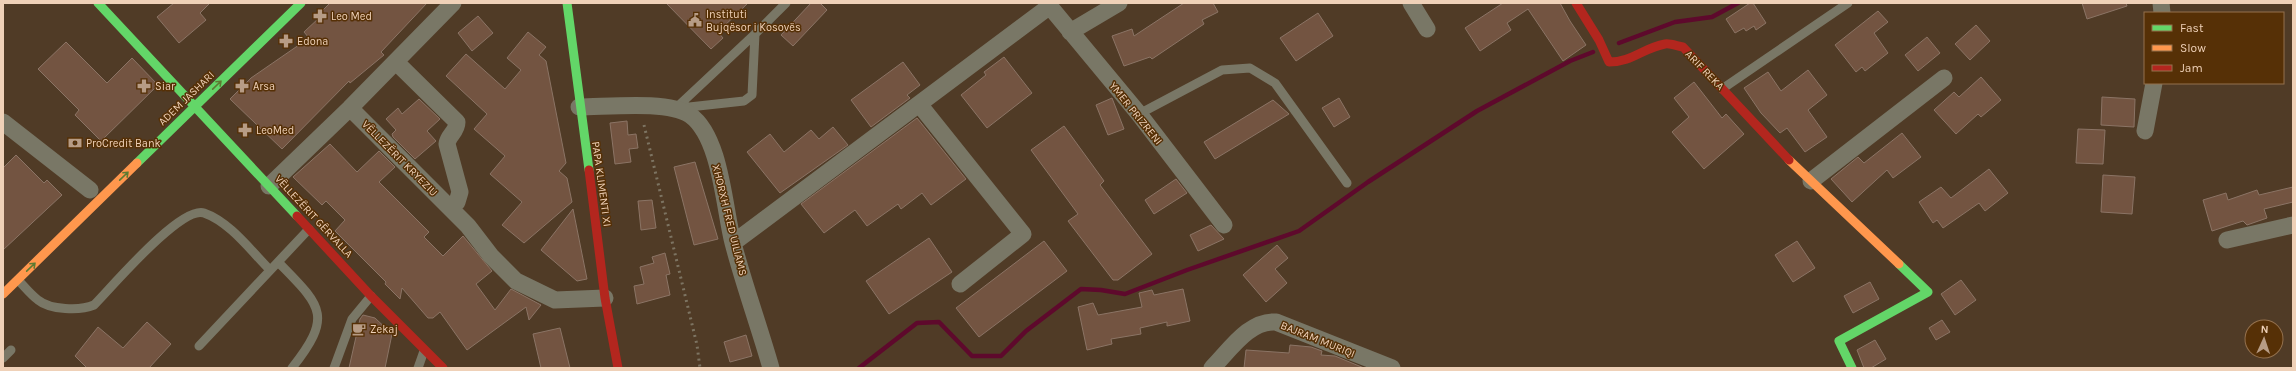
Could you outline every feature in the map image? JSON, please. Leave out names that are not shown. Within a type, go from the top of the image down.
[{"type":"street","name":"VËLLEZËRIT GËRVALLA","points":[[98,3],[196,106],[371,296],[443,368]]},
{"type":"street","name":"ADEM JASHARI","points":[[3,294],[301,3]]},
{"type":"street","points":[[269,186],[350,108],[453,3]]},
{"type":"street","name":"PAPA KLIMENTI XI","points":[[567,3],[579,107],[605,298],[618,368]]},
{"type":"street","points":[[1070,32],[1119,3]]},
{"type":"street","points":[[1411,3],[1427,29]]},
{"type":"street","name":"ARIF REKA","points":[[1576,3],[1599,40],[1609,62],[1623,62],[1649,49],[1666,44],[1682,47],[1771,142],[1928,292],[1839,341],[1852,368]]},
{"type":"street","points":[[733,243],[1048,5]]},
{"type":"street","name":"YMER PRIZRENI","points":[[1048,5],[1139,114],[1224,225]]},
{"type":"street","points":[[396,62],[457,122],[457,128],[448,138],[447,144],[460,192],[457,202],[450,208]]},
{"type":"street","points":[[1811,181],[1944,78]]},
{"type":"street","points":[[2145,131],[2154,84]]},
{"type":"street","points":[[918,104],[1023,234],[960,284]]},
{"type":"street","points":[[579,107],[661,106],[676,108]]},
{"type":"street","name":"VËLLEZËRIT KRYEZIU","points":[[350,108],[468,226],[491,256],[516,280],[555,300],[605,298]]},
{"type":"street","name":"XHORXH FRED UILIAMS","points":[[676,108],[690,115],[700,126],[710,143],[718,168],[733,243],[771,368]]},
{"type":"street","points":[[3,122],[90,190]]},
{"type":"street","points":[[2227,240],[2293,225]]},
{"type":"street","name":"BAJRAM MURIQI","points":[[1212,368],[1253,327],[1265,321],[1276,322],[1392,368]]},
{"type":"lane","points":[[676,108],[786,3]]},
{"type":"lane","points":[[1722,89],[1848,3]]},
{"type":"lane","points":[[676,108],[744,100],[752,95],[755,34]]},
{"type":"lane","points":[[1139,114],[1222,70],[1250,68],[1275,84],[1346,183]]},
{"type":"lane","points":[[18,280],[38,301],[70,309],[88,308],[94,305],[135,262],[176,223],[196,212],[202,212],[215,218],[232,232],[270,270]]},
{"type":"lane","points":[[199,346],[309,229]]},
{"type":"lane","points":[[278,262],[306,291],[316,306],[319,325],[307,349],[292,368]]},
{"type":"lane","points":[[334,368],[352,319],[371,296]]},
{"type":"lane","points":[[3,358],[11,350]]},
{"type":"lane","points":[[418,368],[425,350]]},
{"type":"building","points":[[174,3],[210,3],[200,13],[206,20],[179,43],[157,17]]},
{"type":"building","points":[[330,3],[427,3],[381,52],[384,55],[350,83],[349,81],[282,149],[230,99],[251,78],[309,38],[304,32],[320,17],[318,15]]},
{"type":"building","points":[[666,3],[748,3],[718,32],[723,38],[711,49]]},
{"type":"building","points":[[811,3],[820,3],[827,10],[793,46],[781,35]]},
{"type":"building","points":[[1184,3],[1213,3],[1218,12],[1202,20],[1204,24],[1152,59],[1150,57],[1124,66],[1112,36],[1132,29],[1134,36]]},
{"type":"building","points":[[1503,3],[1560,3],[1586,45],[1563,61],[1528,9],[1507,23],[1511,30],[1480,51],[1465,28]]},
{"type":"building","points":[[1750,3],[1753,3],[1766,23],[1756,30],[1754,26],[1746,31],[1744,28],[1735,33],[1726,19]]},
{"type":"building","points":[[2082,3],[2126,3],[2127,6],[2087,19]]},
{"type":"building","points":[[1878,11],[1888,22],[1874,33],[1888,53],[1865,71],[1862,67],[1856,72],[1835,45]]},
{"type":"building","points":[[1318,13],[1333,36],[1296,61],[1280,38]]},
{"type":"building","points":[[478,16],[493,33],[472,51],[458,33]]},
{"type":"building","points":[[1976,25],[1990,41],[1970,60],[1955,44]]},
{"type":"building","points":[[528,32],[546,47],[539,55],[546,61],[566,163],[559,171],[567,178],[572,202],[524,243],[502,225],[522,202],[490,174],[505,156],[474,129],[487,114],[446,76],[466,54],[505,89],[521,70],[507,58]]},
{"type":"building","points":[[1927,37],[1940,53],[1918,71],[1905,55]]},
{"type":"building","points":[[66,42],[107,83],[132,58],[158,85],[101,141],[75,115],[79,110],[38,69]]},
{"type":"building","points":[[1004,57],[1032,93],[987,128],[961,95],[986,75],[984,72]]},
{"type":"building","points":[[903,62],[920,85],[907,95],[910,98],[871,127],[851,100]]},
{"type":"building","points":[[1808,70],[1827,95],[1808,110],[1827,137],[1805,152],[1787,128],[1780,133],[1761,113],[1744,88],[1768,72],[1781,91]]},
{"type":"building","points":[[1981,77],[2001,100],[1981,117],[1978,114],[1956,134],[1934,110],[1954,92],[1959,97]]},
{"type":"building","points":[[1694,82],[1722,118],[1726,114],[1744,134],[1704,169],[1672,132],[1689,117],[1674,98]]},
{"type":"building","points":[[2102,97],[2135,99],[2134,127],[2101,125]]},
{"type":"building","points":[[1112,98],[1124,129],[1108,135],[1096,105]]},
{"type":"building","points":[[1339,98],[1350,117],[1334,127],[1322,108]]},
{"type":"building","points":[[419,99],[440,119],[427,131],[436,141],[415,159],[393,137],[392,134],[396,130],[386,119],[398,108],[402,114]]},
{"type":"building","points":[[1273,100],[1289,114],[1215,159],[1204,142]]},
{"type":"building","points":[[917,118],[966,179],[931,205],[922,193],[901,209],[898,204],[867,226],[855,210],[824,233],[801,204]]},
{"type":"building","points":[[627,121],[628,135],[636,134],[638,148],[629,149],[631,162],[615,164],[610,123]]},
{"type":"building","points":[[1064,126],[1104,181],[1100,185],[1152,254],[1118,280],[1113,280],[1068,221],[1078,214],[1031,150]]},
{"type":"building","points":[[833,127],[848,145],[780,193],[747,152],[770,134],[784,152],[811,130],[819,139]]},
{"type":"building","points":[[2078,129],[2105,130],[2103,164],[2076,163]]},
{"type":"building","points":[[1902,133],[1921,157],[1893,178],[1887,170],[1852,202],[1831,179],[1858,157],[1864,163]]},
{"type":"building","points":[[330,144],[357,172],[379,151],[395,167],[379,182],[429,232],[424,237],[443,256],[463,236],[492,271],[476,284],[495,310],[511,289],[541,305],[529,320],[526,307],[467,350],[440,312],[433,318],[428,318],[402,288],[400,299],[385,284],[386,282],[335,231],[345,220],[326,201],[322,205],[293,177]]},
{"type":"building","points":[[16,155],[44,183],[47,180],[62,195],[3,250],[3,168]]},
{"type":"building","points":[[695,162],[718,239],[694,245],[674,167]]},
{"type":"building","points":[[1989,169],[2008,193],[1985,211],[1979,203],[1943,228],[1937,220],[1933,223],[1919,202],[1941,187],[1951,198]]},
{"type":"building","points":[[2103,175],[2135,177],[2132,214],[2101,212]]},
{"type":"building","points":[[1176,179],[1187,193],[1154,214],[1145,200]]},
{"type":"building","points":[[2293,187],[2293,202],[2264,209],[2267,218],[2247,225],[2243,221],[2212,231],[2203,200],[2226,193],[2228,200],[2257,190],[2259,195]]},
{"type":"building","points":[[652,200],[656,228],[641,230],[638,201]]},
{"type":"building","points":[[573,209],[587,279],[577,281],[541,250]]},
{"type":"building","points":[[1211,225],[1224,239],[1198,251],[1190,235]]},
{"type":"building","points":[[929,238],[952,272],[889,314],[866,281]]},
{"type":"building","points":[[1044,241],[1067,271],[979,337],[956,308]]},
{"type":"building","points":[[1797,241],[1815,268],[1793,282],[1775,255]]},
{"type":"building","points":[[1277,245],[1288,258],[1275,269],[1287,283],[1266,302],[1243,275]]},
{"type":"building","points":[[665,253],[670,274],[666,275],[670,295],[637,304],[634,286],[644,284],[640,267],[654,263],[652,257]]},
{"type":"building","points":[[1961,280],[1976,300],[1955,315],[1941,294]]},
{"type":"building","points":[[1870,282],[1879,299],[1853,313],[1844,296]]},
{"type":"building","points":[[1183,289],[1190,321],[1167,326],[1167,322],[1140,328],[1141,334],[1111,339],[1112,344],[1087,350],[1078,307],[1093,303],[1098,315],[1142,307],[1139,293],[1152,290],[1154,295]]},
{"type":"building","points":[[363,315],[375,318],[392,334],[385,368],[349,368],[360,319]]},
{"type":"building","points":[[1942,320],[1950,332],[1936,340],[1929,328]]},
{"type":"building","points":[[147,322],[171,344],[149,368],[87,368],[75,356],[98,327],[123,348]]},
{"type":"building","points":[[560,328],[570,368],[541,368],[533,334]]},
{"type":"building","points":[[746,335],[752,356],[730,362],[724,342]]},
{"type":"building","points":[[1875,340],[1886,359],[1871,368],[1864,368],[1857,350]]},
{"type":"building","points":[[1290,345],[1311,347],[1322,351],[1321,355],[1335,356],[1364,368],[1244,368],[1246,350],[1289,353]]},
{"type":"waterway","points":[[1619,43],[1675,22],[1712,17],[1738,3]]},
{"type":"waterway","points":[[859,368],[917,323],[939,322],[972,356],[1001,356],[1026,331],[1081,289],[1101,290],[1125,294],[1187,270],[1299,231],[1368,182],[1477,111],[1570,61],[1593,52]]},
{"type":"railway","points":[[644,125],[697,345],[700,368]]},
{"type":"traffic: fast","points":[[98,3],[297,216]]},
{"type":"traffic: fast","points":[[137,163],[301,3]]},
{"type":"traffic: fast","points":[[567,3],[589,170]]},
{"type":"traffic: fast","points":[[1852,368],[1839,341],[1928,292],[1899,264]]},
{"type":"traffic: slow","points":[[1789,160],[1899,264]]},
{"type":"traffic: slow","points":[[3,294],[137,163]]},
{"type":"traffic: jam","points":[[1576,3],[1599,40],[1609,62],[1624,60],[1650,48],[1665,44],[1683,47],[1789,160]]},
{"type":"traffic: jam","points":[[589,170],[605,298],[618,368]]},
{"type":"traffic: jam","points":[[297,216],[371,296],[443,368]]},
{"type":"place","name":"Leo Med","points":[[320,16]]},
{"type":"place","name":"Instituti Bujqësor i Kosovës","points":[[695,20]]},
{"type":"place","name":"Edona","points":[[286,41]]},
{"type":"place","name":"Siar","points":[[144,86]]},
{"type":"place","name":"Arsa","points":[[242,86]]},
{"type":"place","name":"LeoMed","points":[[245,130]]},
{"type":"place","name":"ProCredit Bank","points":[[75,143]]},
{"type":"place","name":"Zekaj","points":[[359,329]]}]
